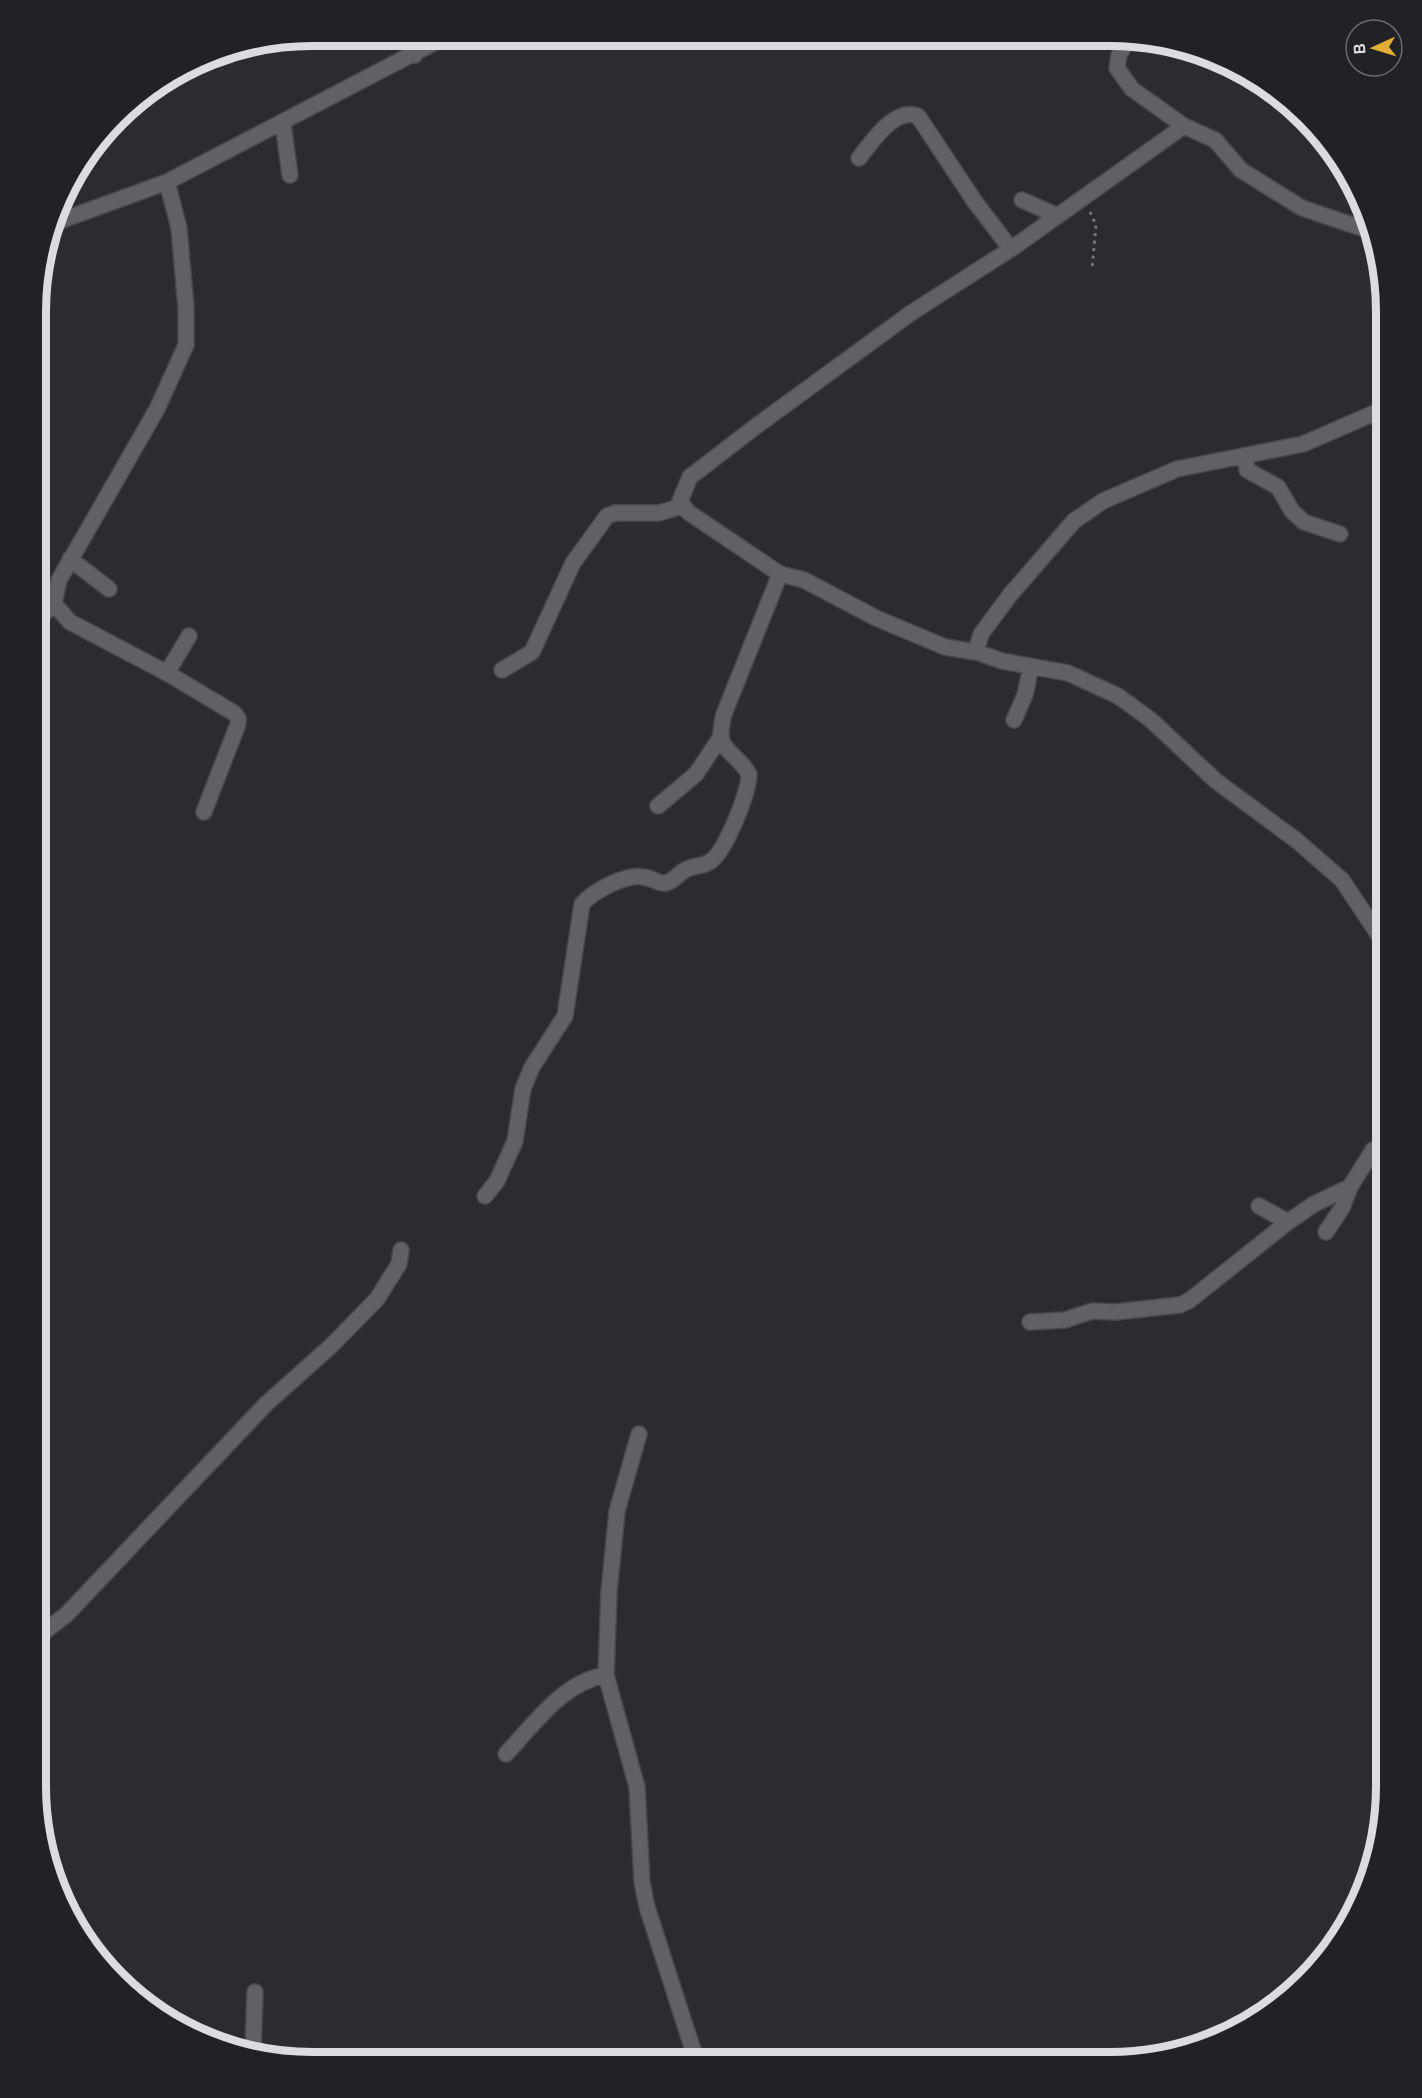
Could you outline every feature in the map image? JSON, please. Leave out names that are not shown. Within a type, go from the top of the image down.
[{"type":"street","points":[[414,46],[415,55]]},
{"type":"street","points":[[64,220],[167,182],[430,46]]},
{"type":"street","points":[[1125,47],[1117,63],[1119,75],[1132,88],[1185,126],[1209,135],[1241,170],[1302,208],[1361,228]]},
{"type":"street","points":[[859,158],[885,127],[897,118],[905,114],[918,116],[975,202],[1011,249]]},
{"type":"street","points":[[283,124],[290,175]]},
{"type":"street","points":[[1185,126],[1011,249],[911,313],[699,469],[690,477],[683,489],[680,501],[682,506],[780,574],[804,580],[862,612],[945,647],[975,652],[1002,661],[1088,680],[1118,696],[1151,720],[1216,781],[1296,840],[1342,880],[1376,931]]},
{"type":"street","points":[[46,612],[54,604],[56,587],[70,560],[152,419],[186,345],[186,308],[179,228],[167,182]]},
{"type":"street","points":[[1022,200],[1058,216]]},
{"type":"street","points":[[975,652],[981,634],[1010,595],[1074,521],[1088,510],[1120,492],[1177,469],[1303,444],[1376,412]]},
{"type":"street","points":[[1246,457],[1247,470],[1278,487],[1292,511],[1304,522],[1340,534]]},
{"type":"street","points":[[502,670],[532,652],[573,563],[607,516],[615,513],[659,513],[682,506]]},
{"type":"street","points":[[70,560],[109,589]]},
{"type":"street","points":[[658,806],[696,774],[720,738],[724,714],[780,574]]},
{"type":"street","points":[[54,604],[70,622],[167,673],[234,712],[238,718],[238,724],[204,812]]},
{"type":"street","points":[[167,673],[189,636]]},
{"type":"street","points":[[1014,720],[1025,695],[1031,666]]},
{"type":"street","points":[[485,1197],[497,1181],[514,1141],[523,1089],[532,1067],[565,1016],[582,904],[594,893],[628,878],[643,877],[662,884],[670,882],[691,867],[710,862],[717,856],[735,820],[749,784],[749,774],[722,744],[720,738]]},
{"type":"street","points":[[1326,1232],[1342,1208],[1350,1187],[1373,1150],[1376,1149]]},
{"type":"street","points":[[1030,1322],[1065,1320],[1092,1311],[1115,1312],[1180,1305],[1198,1295],[1288,1222],[1314,1204],[1350,1187]]},
{"type":"street","points":[[1259,1206],[1288,1222]]},
{"type":"street","points":[[46,1630],[66,1615],[138,1543],[266,1404],[331,1346],[378,1299],[399,1264],[401,1250]]},
{"type":"street","points":[[639,1434],[617,1512],[609,1592],[606,1675],[637,1787],[642,1882],[647,1907],[694,2052]]},
{"type":"street","points":[[506,1754],[572,1688],[590,1678],[606,1675]]},
{"type":"street","points":[[253,2044],[255,1992]]},
{"type":"path","points":[[1081,201],[1096,225],[1092,269]]}]
